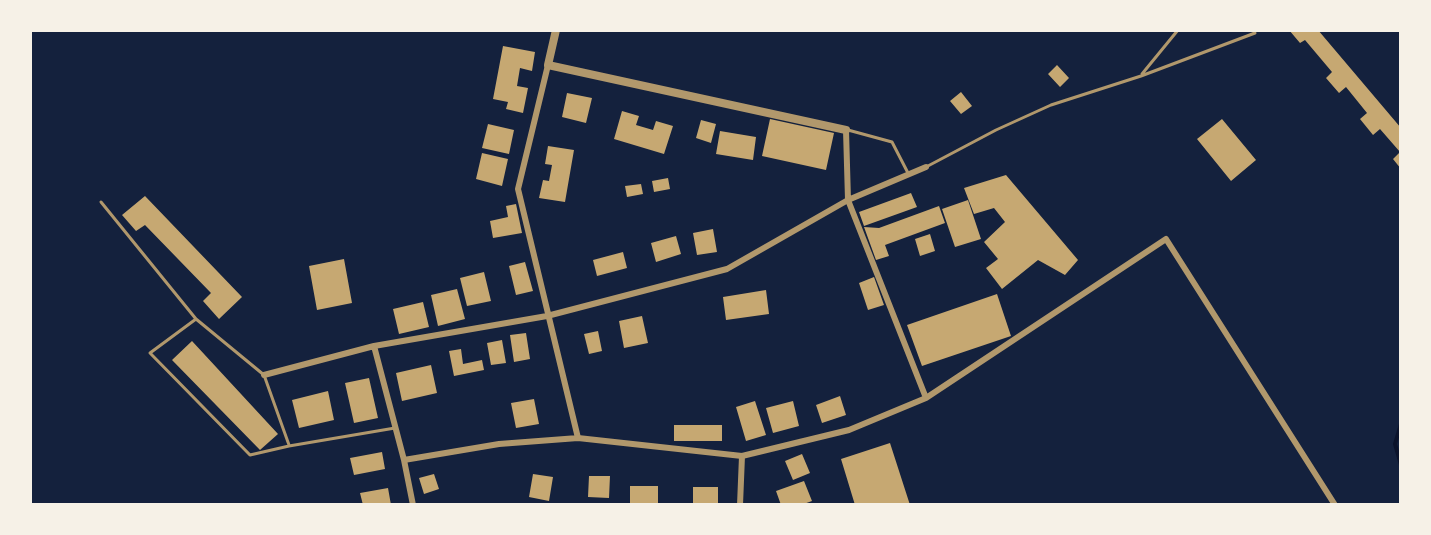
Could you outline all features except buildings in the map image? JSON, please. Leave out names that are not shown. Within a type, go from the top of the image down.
[{"type":"street","points":[[556,30],[518,189],[578,438]]},
{"type":"street","points":[[548,65],[846,130],[848,201],[926,398]]},
{"type":"street","points":[[264,375],[374,346],[547,316],[727,269],[848,201],[926,167]]},
{"type":"street","points":[[404,460],[499,444],[578,438],[742,456],[849,430],[926,398],[1166,239],[1335,505]]},
{"type":"street","points":[[374,346],[404,460],[413,505]]},
{"type":"street","points":[[740,505],[742,456]]},
{"type":"lane","points":[[1141,76],[1178,30]]},
{"type":"lane","points":[[926,167],[996,130],[1051,105],[1141,76],[1255,33],[1253,30]]},
{"type":"lane","points":[[846,130],[892,142],[909,175]]},
{"type":"lane","points":[[101,202],[196,319],[264,375],[289,446]]},
{"type":"lane","points":[[196,319],[150,353],[250,455],[395,428]]},
{"type":"waterway","points":[[1401,424],[1395,444],[1401,465]]}]
